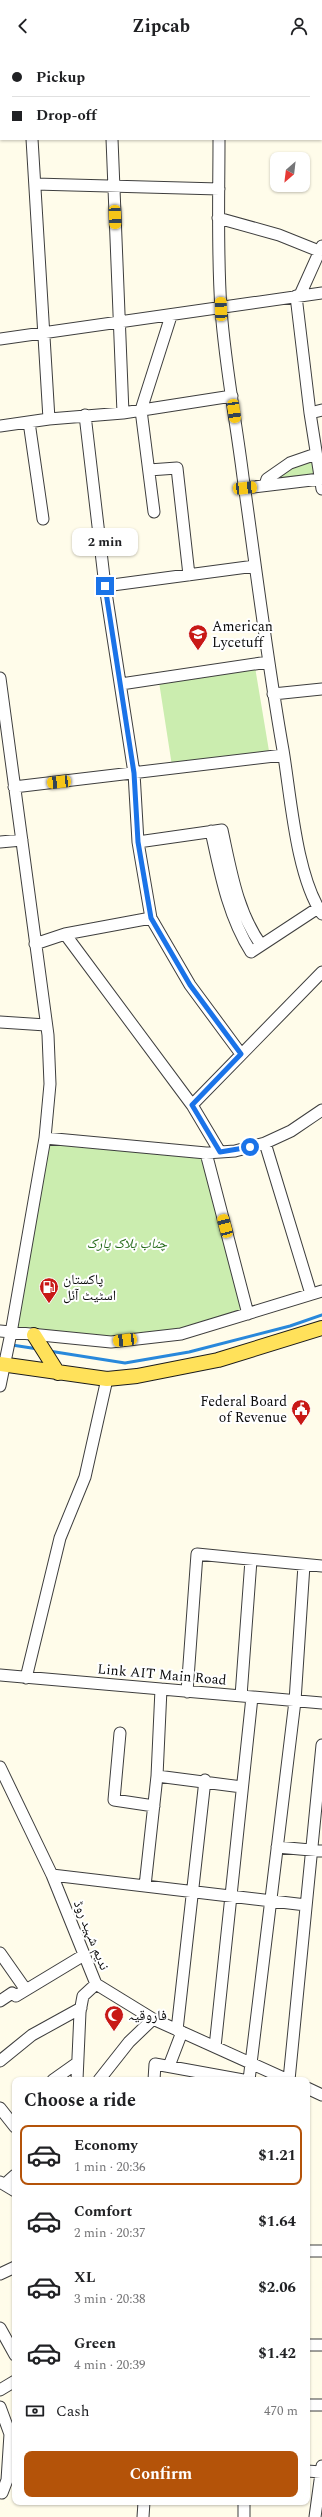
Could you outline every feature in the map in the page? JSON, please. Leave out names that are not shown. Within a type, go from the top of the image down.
[{"type":"main road","points":[[4,1362],[58,1374],[107,1379],[137,1376],[218,1360],[322,1328]]},
{"type":"main road","points":[[35,1337],[58,1374]]},
{"type":"street","points":[[32,140],[49,419]]},
{"type":"street","points":[[112,140],[123,413]]},
{"type":"street","points":[[138,842],[211,831],[220,875],[239,933],[251,952],[320,911],[314,902],[302,860],[273,694],[232,396],[221,309],[218,218],[219,140]]},
{"type":"street","points":[[35,184],[219,189]]},
{"type":"street","points":[[218,218],[321,248],[298,296],[310,414],[321,477],[245,488]]},
{"type":"street","points":[[0,339],[221,309],[298,296],[319,296]]},
{"type":"street","points":[[154,512],[141,410],[171,316]]},
{"type":"street","points":[[0,426],[85,415],[123,413],[232,396]]},
{"type":"street","points":[[310,414],[322,410]]},
{"type":"street","points":[[85,415],[105,586],[134,773],[138,842],[151,918],[190,985],[241,1054]]},
{"type":"street","points":[[29,422],[43,519]]},
{"type":"street","points":[[265,485],[267,479],[290,463],[316,454]]},
{"type":"street","points":[[149,470],[178,468],[189,575]]},
{"type":"street","points":[[105,586],[255,566]]},
{"type":"street","points":[[121,684],[268,662]]},
{"type":"street","points":[[0,678],[4,744],[14,787],[22,840],[46,1025],[50,1084],[45,1138],[11,1335],[0,1386]]},
{"type":"street","points":[[273,694],[322,689]]},
{"type":"street","points":[[14,787],[284,754]]},
{"type":"street","points":[[0,842],[22,840]]},
{"type":"street","points":[[35,944],[65,934],[151,918]]},
{"type":"street","points":[[65,934],[192,1105],[220,1152]]},
{"type":"street","points":[[192,1105],[322,972]]},
{"type":"street","points":[[0,1022],[46,1025]]},
{"type":"street","points":[[45,1138],[206,1153],[220,1152],[265,1143],[291,1131],[322,1110]]},
{"type":"street","points":[[0,1331],[11,1335],[111,1342],[181,1334],[317,1292],[265,1143]]},
{"type":"street","points":[[206,1153],[248,1314]]},
{"type":"street","points":[[26,1678],[60,1538],[85,1477],[107,1379]]},
{"type":"street","points":[[187,1692],[197,1554],[322,1566]]},
{"type":"street","points":[[215,2047],[242,1786],[251,1560]]},
{"type":"street","points":[[249,2077],[295,1701],[304,1565]]},
{"type":"street","name":"Link AIT Main Road","points":[[0,1675],[322,1703]]},
{"type":"street","points":[[145,1886],[157,1776],[161,1689]]},
{"type":"street","points":[[120,1733],[114,1800],[154,1806]]},
{"type":"street","points":[[289,2077],[306,1905],[317,1850],[322,1745]]},
{"type":"street","name":"ندیم شہید روڈ","points":[[0,1767],[52,1876],[96,1984],[153,2019],[282,2077]]},
{"type":"street","points":[[157,1776],[205,1780],[242,1786]]},
{"type":"street","points":[[169,2066],[180,2031],[192,1892],[205,1780]]},
{"type":"street","points":[[277,1847],[317,1850]]},
{"type":"street","points":[[52,1876],[306,1905]]},
{"type":"street","points":[[0,1953],[26,1990]]},
{"type":"street","points":[[0,2001],[12,1994],[16,1996],[84,1955]]},
{"type":"street","points":[[77,2077],[83,1996],[96,1984]]},
{"type":"street","points":[[0,2061],[32,2035],[81,2008]]},
{"type":"street","points":[[101,2077],[129,2042],[153,2019]]},
{"type":"street","points":[[57,2077],[77,2063]]},
{"type":"street","points":[[154,2077],[155,2064],[169,2066],[201,2076],[212,2077]]},
{"type":"street","points":[[310,2089],[322,2095]]},
{"type":"street","points":[[0,2108],[12,2123]]},
{"type":"street","points":[[12,2177],[2,2183],[12,2189]]},
{"type":"street","points":[[310,2251],[322,2251]]},
{"type":"street","points":[[0,2274],[12,2270]]},
{"type":"street","points":[[0,2328],[12,2350]]},
{"type":"street","points":[[310,2345],[322,2345]]},
{"type":"street","points":[[0,2390],[12,2383]]},
{"type":"street","points":[[310,2405],[322,2405]]},
{"type":"street","points":[[0,2407],[10,2434],[11,2481],[2,2493]]},
{"type":"street","points":[[310,2471],[322,2469],[315,2517]]},
{"type":"street","points":[[143,2517],[144,2505]]},
{"type":"street","points":[[244,2505],[244,2517]]},
{"type":"green space","points":[[312,460],[314,476],[272,479],[290,467]]},
{"type":"green space","points":[[255,667],[269,751],[172,766],[159,682]]},
{"type":"green space","name":"چناب بلاک پارک","points":[[45,1138],[206,1153],[248,1314],[181,1334],[111,1342],[11,1333]]},
{"type":"waterway","points":[[49,1351],[125,1363],[189,1352],[290,1326],[322,1315]]},
{"type":"waterway","points":[[12,1345],[38,1349]]},
{"type":"place","name":"American Lycetuff","points":[[198,651]]},
{"type":"place","name":"پاکستان اسٹیٹ آئل","points":[[49,1304]]},
{"type":"place","name":"Federal Board of Revenue","points":[[301,1426]]},
{"type":"place","name":"فاروقیہ","points":[[114,2032]]},
{"type":"route","points":[[105,586],[134,773],[138,842],[151,918],[190,985],[241,1054],[192,1105],[220,1152],[250,1147]]}]
